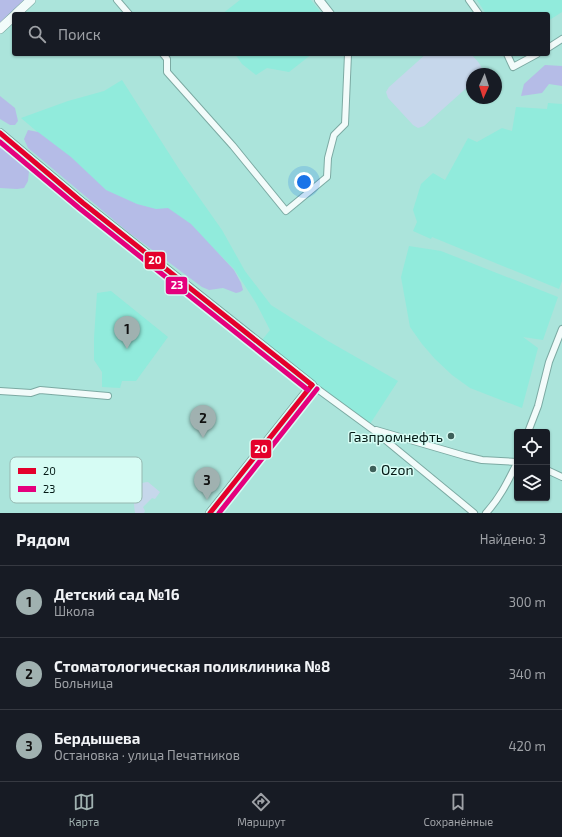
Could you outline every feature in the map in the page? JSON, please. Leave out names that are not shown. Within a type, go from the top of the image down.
[{"type":"main road","points":[[18,12],[31,0]]},
{"type":"main road","points":[[0,29],[12,18]]},
{"type":"street","points":[[117,0],[127,12]]},
{"type":"street","points":[[319,0],[328,12]]},
{"type":"street","points":[[469,0],[478,12]]},
{"type":"street","points":[[550,47],[562,40]]},
{"type":"street","points":[[165,56],[167,59],[167,72],[233,146],[286,211],[327,177],[328,158],[334,135],[345,124],[348,56]]},
{"type":"street","points":[[507,56],[513,67],[533,56]]},
{"type":"street","points":[[0,133],[83,203],[312,385],[372,429],[474,513]]},
{"type":"street","points":[[529,429],[538,406],[549,362],[562,329]]},
{"type":"street","points":[[210,513],[312,385]]},
{"type":"street","points":[[0,391],[31,393],[40,390],[108,396]]},
{"type":"street","points":[[372,429],[482,460],[514,462]]},
{"type":"street","points":[[486,513],[506,488],[516,465]]},
{"type":"street","points":[[550,471],[562,477]]},
{"type":"shaded area","points":[[0,0],[30,0],[17,12],[12,12],[12,16],[0,27]]},
{"type":"shaded area","points":[[240,0],[311,0],[320,12],[225,12]]},
{"type":"shaded area","points":[[477,0],[562,0],[562,12],[550,20],[550,12],[485,12]]},
{"type":"shaded area","points":[[236,56],[309,56],[289,72],[267,68],[256,75],[242,64]]},
{"type":"shaded area","points":[[424,56],[473,56],[482,68],[466,68],[466,88],[424,126],[418,128],[413,125],[388,98],[386,92],[389,87]]},
{"type":"shaded area","points":[[545,65],[562,66],[562,86],[549,84],[542,93],[521,96],[524,84]]},
{"type":"shaded area","points":[[122,80],[179,169],[222,230],[245,271],[271,305],[328,341],[398,381],[370,424],[307,379],[262,340],[270,330],[256,303],[234,269],[204,239],[154,211],[109,193],[21,118],[68,101],[104,91]]},
{"type":"shaded area","points":[[0,96],[15,108],[18,121],[15,125],[10,125],[0,119]]},
{"type":"shaded area","points":[[548,103],[562,104],[562,281],[559,289],[432,237],[431,239],[413,231],[417,222],[413,210],[421,184],[433,173],[445,180],[468,138],[477,142],[502,128],[512,131],[516,107],[547,109]]},
{"type":"shaded area","points":[[28,130],[38,132],[71,157],[106,190],[137,204],[156,209],[168,208],[191,224],[234,270],[243,290],[236,293],[223,288],[209,290],[202,287],[128,232],[28,148],[24,139]]},
{"type":"shaded area","points":[[0,148],[17,156],[29,171],[28,181],[24,188],[0,188]]},
{"type":"shaded area","points":[[409,246],[441,251],[558,297],[543,340],[523,337],[538,348],[522,408],[470,388],[452,375],[435,359],[410,327],[401,277]]},
{"type":"shaded area","points":[[111,291],[168,337],[136,381],[122,381],[120,388],[102,387],[102,372],[94,360],[97,293]]},
{"type":"shaded area","points":[[148,482],[160,492],[155,499],[152,498],[143,507],[145,511],[144,513],[135,513],[134,503],[142,503],[143,483]]},
{"type":"transit line","name":"20","points":[[0,133],[83,203],[312,385]]},
{"type":"transit line","name":"23","points":[[0,142],[79,208],[308,390]]},
{"type":"transit line","name":"20","points":[[210,513],[312,385]]},
{"type":"transit line","name":"23","points":[[219,513],[317,389]]},
{"type":"place","name":"Детский сад №16","points":[[127,349]]},
{"type":"place","name":"Газпромнефть","points":[[451,436]]},
{"type":"place","name":"Стоматологическая поликлиника №8","points":[[203,438]]},
{"type":"place","name":"Ozon","points":[[373,469]]},
{"type":"place","name":"Бердышева","points":[[207,500]]}]
